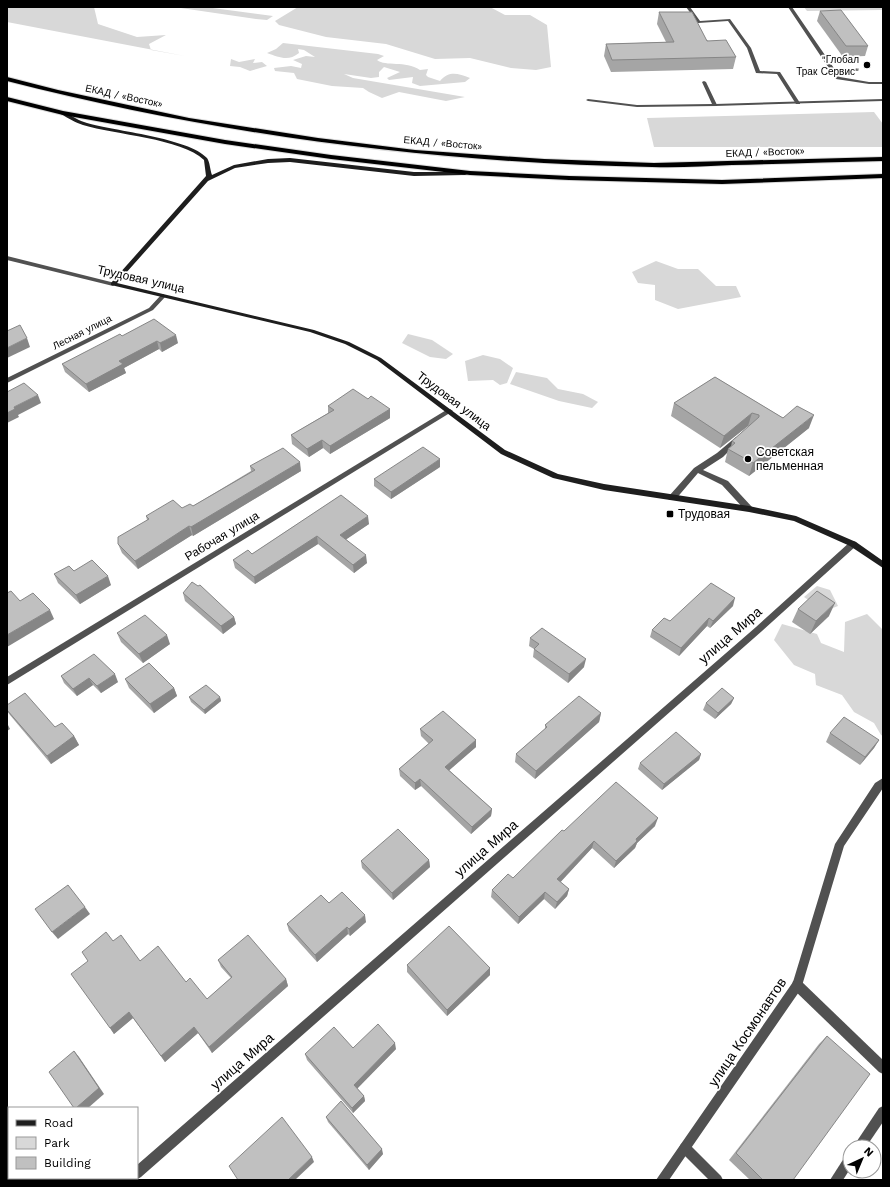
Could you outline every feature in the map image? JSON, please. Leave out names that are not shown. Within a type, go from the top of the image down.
[{"type":"highway","name":"ЕКАД / «Восток»","points":[[7,79],[58,92],[189,120],[415,152],[544,161],[654,165],[883,159]]},
{"type":"highway","points":[[7,99],[63,113],[150,129],[270,148],[470,173],[576,178],[722,182],[883,176]]},
{"type":"main road","points":[[63,113],[84,124],[164,141],[196,152],[202,156],[208,164],[210,176],[113,284]]},
{"type":"main road","points":[[206,180],[223,171],[246,164],[290,160],[414,174],[470,173]]},
{"type":"main road","name":"Трудовая улица","points":[[113,284],[312,331],[347,344],[379,359],[503,452],[556,476],[604,487],[749,509],[796,519],[853,544],[883,565]]},
{"type":"street","points":[[688,7],[699,22],[729,20],[749,48],[758,72],[778,73],[798,102]]},
{"type":"street","points":[[790,7],[838,78],[870,84],[883,83]]},
{"type":"street","points":[[704,82],[715,105]]},
{"type":"street","points":[[588,100],[637,106],[883,100]]},
{"type":"street","name":"Трудовая улица","points":[[7,258],[113,284]]},
{"type":"street","name":"Лесная улица","points":[[7,381],[151,309],[162,296]]},
{"type":"street","name":"Рабочая улица","points":[[7,681],[450,412]]},
{"type":"street","points":[[672,498],[697,470],[720,455],[746,433]]},
{"type":"street","points":[[697,470],[725,483],[749,509]]},
{"type":"street","name":"улица Мира","points":[[138,1172],[759,630],[853,544]]},
{"type":"street","name":"улица Космонавтов","points":[[662,1180],[686,1148],[798,985],[840,844],[878,786],[883,782]]},
{"type":"street","points":[[798,985],[883,1068]]},
{"type":"street","points":[[864,1139],[883,1112]]},
{"type":"street","points":[[686,1148],[717,1180]]},
{"type":"street","points":[[836,1180],[842,1171]]},
{"type":"green space","points":[[7,7],[94,7],[98,24],[137,37],[166,35],[149,44],[151,49],[7,22]]},
{"type":"green space","points":[[174,7],[205,7],[273,16],[267,20],[256,19]]},
{"type":"green space","points":[[298,7],[490,7],[505,15],[530,15],[547,25],[551,67],[536,70],[511,68],[470,58],[435,59],[386,44],[326,37],[279,25],[275,21]]},
{"type":"green space","points":[[804,7],[883,7],[883,10],[807,11]]},
{"type":"green space","points":[[283,43],[378,54],[384,56],[377,60],[381,62],[408,65],[420,70],[428,69],[426,75],[428,77],[440,81],[447,75],[451,74],[458,74],[470,78],[465,82],[420,86],[412,83],[413,77],[389,80],[387,78],[400,72],[384,67],[379,72],[379,77],[371,78],[344,74],[353,78],[465,97],[446,101],[399,92],[382,98],[363,88],[332,86],[297,79],[294,73],[275,71],[274,68],[291,66],[301,68],[302,64],[293,60],[306,56],[315,57],[304,50],[298,49],[299,53],[295,56],[287,58],[267,53],[276,49]]},
{"type":"green space","points":[[151,49],[185,56],[151,50]]},
{"type":"green space","points":[[231,59],[239,62],[255,59],[253,63],[262,62],[267,66],[250,71],[240,67],[230,66]]},
{"type":"green space","points":[[874,112],[883,124],[883,147],[654,147],[647,118]]},
{"type":"green space","points":[[656,261],[678,269],[698,269],[716,286],[736,286],[741,297],[678,309],[655,300],[655,285],[638,283],[632,272]]},
{"type":"green space","points":[[408,334],[432,340],[453,354],[446,359],[430,357],[402,343]]},
{"type":"green space","points":[[483,355],[500,359],[513,368],[507,383],[500,385],[493,380],[468,381],[465,361]]},
{"type":"green space","points":[[516,372],[547,378],[558,389],[583,394],[598,402],[592,408],[559,401],[510,384]]},
{"type":"green space","points":[[817,586],[830,590],[838,606],[825,611],[804,597]]},
{"type":"green space","points":[[867,614],[883,630],[883,736],[874,723],[854,712],[842,695],[816,685],[815,674],[794,665],[774,640],[782,624],[817,634],[821,643],[844,652],[845,622]]},
{"type":"building","points":[[841,10],[868,46],[846,46],[820,11]]},
{"type":"building","points":[[659,12],[692,12],[707,41],[726,40],[736,57],[612,60],[606,44],[674,42]]},
{"type":"building","points":[[154,319],[176,335],[160,343],[157,341],[119,361],[123,364],[86,384],[62,364],[120,334],[122,336]]},
{"type":"building","points":[[20,325],[27,338],[7,348],[7,331]]},
{"type":"building","points":[[715,377],[783,418],[797,406],[814,415],[753,463],[728,449],[735,443],[732,441],[759,417],[759,415],[752,413],[724,436],[674,403]]},
{"type":"building","points":[[24,383],[38,395],[14,407],[15,409],[7,413],[7,392]]},
{"type":"building","points":[[353,389],[368,399],[371,396],[390,409],[330,446],[322,440],[307,449],[291,435],[334,410],[328,406]]},
{"type":"building","points":[[423,447],[440,459],[391,492],[374,479]]},
{"type":"building","points":[[283,448],[300,462],[191,527],[189,526],[135,561],[118,544],[118,537],[149,519],[146,516],[173,500],[182,508],[190,504],[193,506],[255,470],[250,466]]},
{"type":"building","points":[[341,495],[368,516],[340,535],[366,555],[353,565],[317,536],[254,577],[233,560],[248,550],[252,554]]},
{"type":"building","points":[[92,560],[108,576],[76,595],[54,574],[69,566],[74,571]]},
{"type":"building","points":[[192,582],[198,586],[200,585],[234,617],[221,626],[183,593]]},
{"type":"building","points":[[711,583],[735,598],[713,621],[709,618],[681,648],[652,630],[664,618],[670,621]]},
{"type":"building","points":[[11,591],[20,601],[33,593],[50,610],[7,635],[7,593]]},
{"type":"building","points":[[817,591],[835,603],[816,621],[798,609]]},
{"type":"building","points":[[145,615],[167,635],[139,654],[117,633]]},
{"type":"building","points":[[542,628],[586,659],[569,674],[534,649],[539,644],[530,638]]},
{"type":"building","points":[[94,654],[115,674],[97,686],[89,678],[73,689],[61,676]]},
{"type":"building","points":[[149,663],[174,688],[150,704],[125,679]]},
{"type":"building","points":[[206,685],[220,697],[204,710],[189,697]]},
{"type":"building","points":[[722,688],[734,698],[718,713],[706,703]]},
{"type":"building","points":[[25,693],[55,727],[62,723],[74,736],[47,756],[7,710],[7,705]]},
{"type":"building","points":[[579,696],[601,713],[536,771],[516,754],[547,727],[545,725]]},
{"type":"building","points":[[443,711],[476,740],[445,767],[492,809],[472,827],[420,779],[415,783],[399,769],[433,740],[420,729]]},
{"type":"building","points":[[844,717],[879,740],[865,757],[830,733]]},
{"type":"building","points":[[676,732],[701,754],[664,784],[640,763]]},
{"type":"building","points":[[616,782],[658,818],[616,861],[594,841],[557,879],[569,889],[557,902],[545,892],[519,917],[492,890],[508,874],[513,878],[562,830],[564,831]]},
{"type":"building","points":[[398,829],[429,860],[392,893],[361,861]]},
{"type":"building","points":[[68,885],[85,907],[52,932],[35,909]]},
{"type":"building","points":[[342,892],[365,915],[349,929],[347,927],[315,955],[287,924],[321,895],[329,903]]},
{"type":"building","points":[[449,926],[490,968],[447,1010],[407,965]]},
{"type":"building","points":[[106,932],[113,941],[121,935],[140,961],[158,946],[186,982],[190,978],[207,999],[232,977],[218,960],[248,935],[286,979],[209,1047],[194,1027],[161,1056],[129,1012],[110,1028],[71,974],[88,961],[82,952]]},
{"type":"building","points":[[378,1024],[395,1043],[354,1085],[364,1096],[352,1108],[305,1054],[334,1027],[353,1048]]},
{"type":"building","points":[[827,1036],[870,1074],[793,1180],[763,1180],[736,1153]]},
{"type":"building","points":[[74,1051],[99,1088],[77,1107],[73,1107],[49,1072]]},
{"type":"building","points":[[341,1101],[382,1149],[367,1165],[326,1117]]},
{"type":"building","points":[[282,1117],[312,1157],[288,1180],[238,1180],[229,1166]]},
{"type":"place","name":"\"Глобал Трак Сервис\"","points":[[867,65]]},
{"type":"place","name":"Советская пельменная","points":[[748,459]]},
{"type":"place","name":"Трудовая","points":[[670,514]]}]
